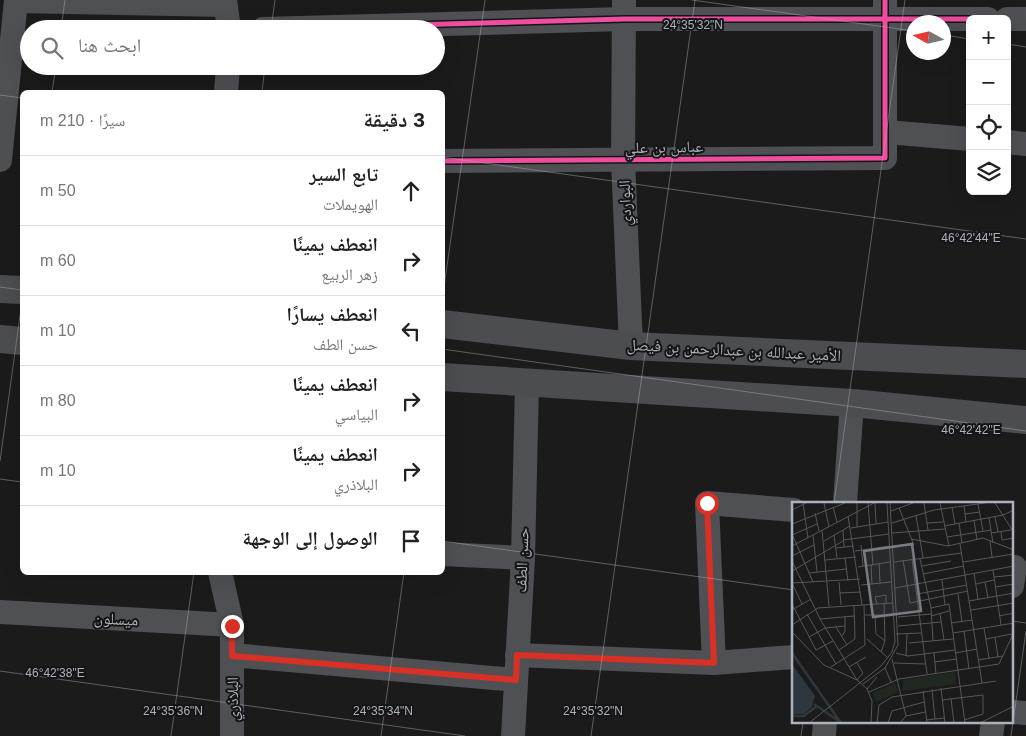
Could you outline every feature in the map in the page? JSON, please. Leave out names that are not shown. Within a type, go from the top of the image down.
[{"type":"main road","points":[[0,289],[20,290]]},
{"type":"main road","name":"الأمير عبدالله بن عبدالرحمن بن فيصل","points":[[445,324],[631,346],[1026,364]]},
{"type":"main road","points":[[0,339],[20,341]]},
{"type":"main road","points":[[445,377],[527,384],[852,403],[1026,420]]},
{"type":"street","points":[[0,160],[16,0],[224,3],[227,20]]},
{"type":"street","points":[[434,20],[625,10],[762,9],[886,9],[966,17]]},
{"type":"street","points":[[886,9],[886,132],[966,139]]},
{"type":"street","name":"البواردي","points":[[625,10],[623,160],[631,346]]},
{"type":"street","points":[[1011,19],[1026,19]]},
{"type":"street","points":[[226,90],[227,75]]},
{"type":"street","name":"عباس بن علي","points":[[445,161],[885,158],[886,132]]},
{"type":"street","points":[[1011,142],[1026,144]]},
{"type":"street","name":"حسن الطف","points":[[513,736],[523,558],[527,384]]},
{"type":"street","points":[[845,502],[852,403]]},
{"type":"street","points":[[714,663],[707,503],[792,510]]},
{"type":"street","points":[[445,554],[523,558]]},
{"type":"street","name":"البلاذري","points":[[221,575],[232,626],[232,736]]},
{"type":"street","name":"ميسلون","points":[[0,612],[232,626]]},
{"type":"street","points":[[517,655],[714,663],[792,657]]},
{"type":"street","points":[[232,656],[516,680]]},
{"type":"cycle path","points":[[445,161],[885,158],[885,0]]},
{"type":"cycle path","points":[[445,24],[625,19],[966,19]]},
{"type":"route","points":[[232,626],[232,656],[516,680],[517,655],[714,663],[707,503]]}]
